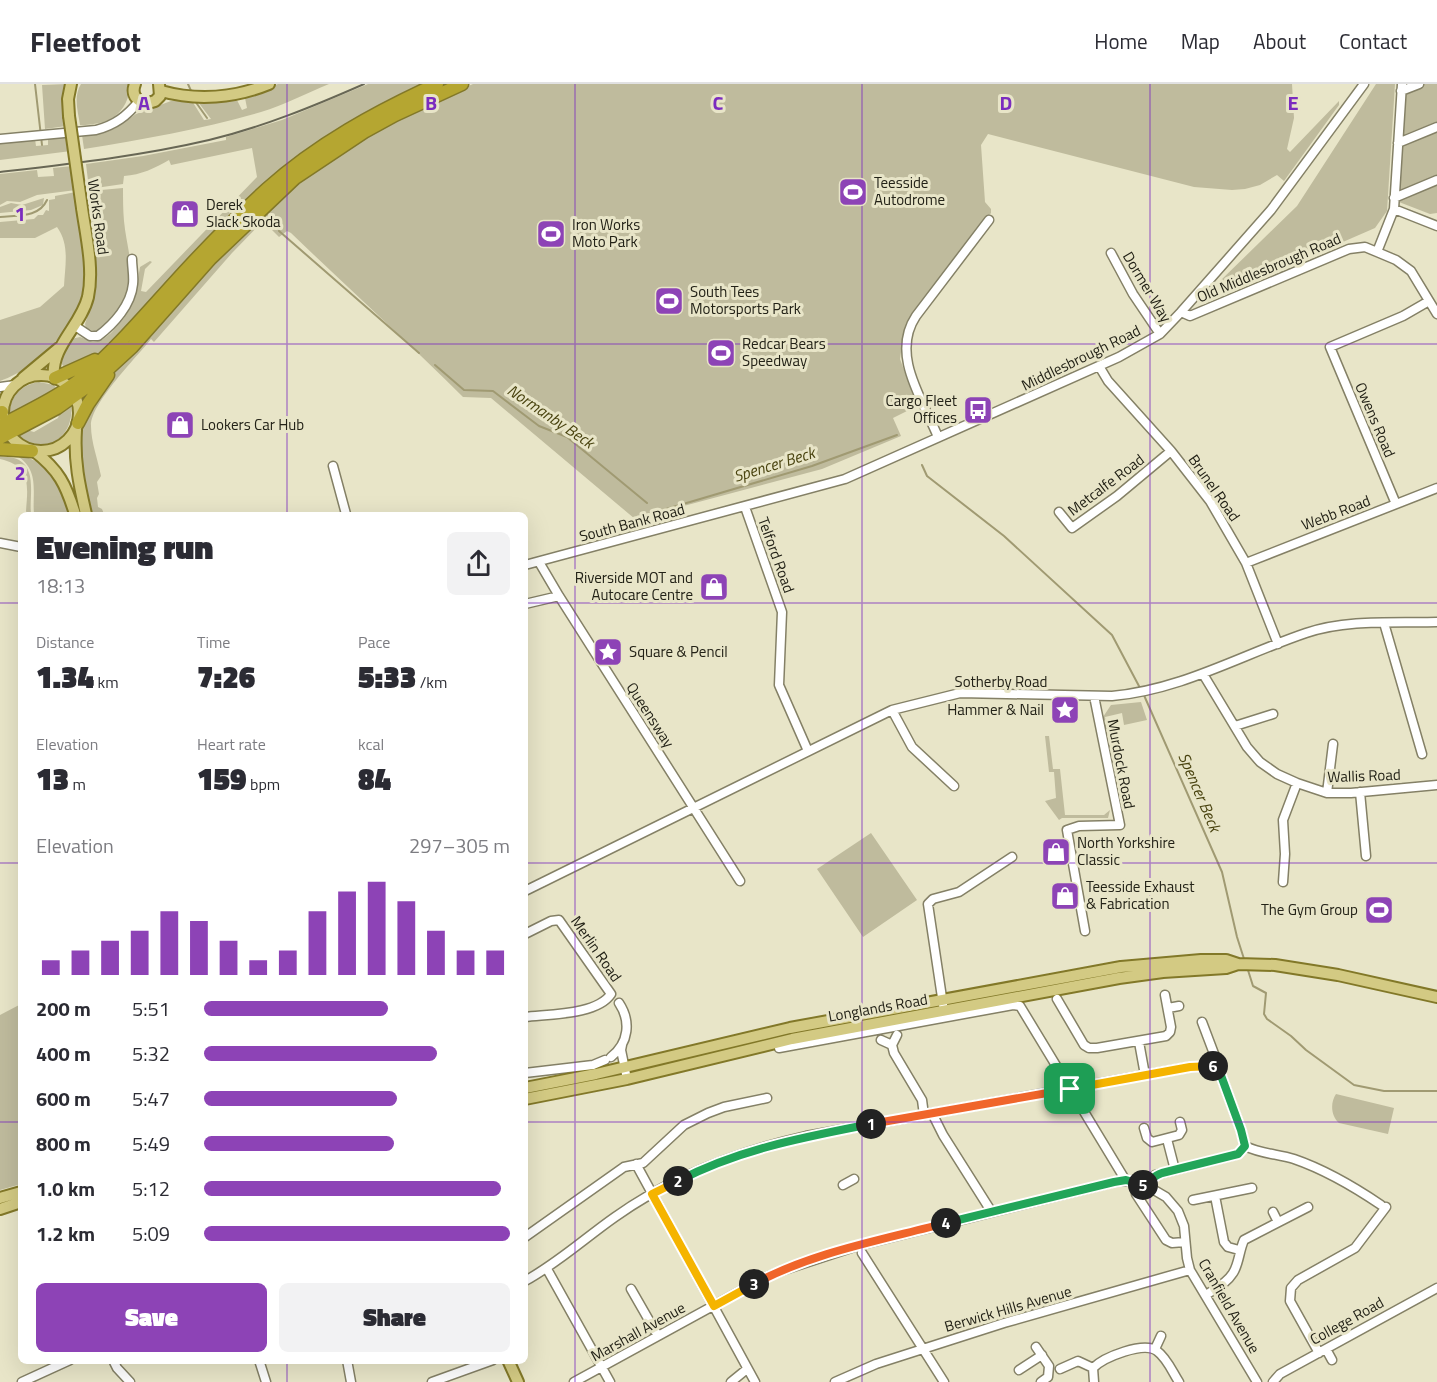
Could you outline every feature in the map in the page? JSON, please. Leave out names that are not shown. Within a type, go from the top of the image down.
[{"type":"highway","points":[[77,425],[117,354],[207,247],[268,188],[331,139],[370,116],[437,84]]},
{"type":"highway","points":[[2,420],[33,410],[72,392],[117,354],[210,259],[295,178],[364,132],[462,84]]},
{"type":"highway","points":[[54,378],[117,354]]},
{"type":"highway","points":[[0,449],[33,451]]},
{"type":"main road","name":"Works Road","points":[[54,378],[54,364],[60,348],[83,311],[89,284],[89,260],[69,116],[68,99],[71,84]]},
{"type":"main road","points":[[135,84],[134,93],[139,101],[151,104],[159,96],[160,88],[188,96],[208,97],[242,93],[269,84]]},
{"type":"main road","name":"Works Road","points":[[16,384],[60,348]]},
{"type":"main road","points":[[74,512],[68,490],[50,464],[33,451],[18,445],[2,420],[8,394],[16,384],[35,376],[54,378],[72,392],[79,412],[74,454],[76,474],[86,512]]},
{"type":"main road","points":[[33,451],[47,451],[60,447],[70,438],[77,425]]},
{"type":"main road","name":"Longlands Road","points":[[528,1098],[627,1079],[792,1038],[1121,967],[1217,960],[1244,964]]},
{"type":"main road","points":[[1244,964],[1275,965],[1338,975],[1437,996]]},
{"type":"main road","name":"Longlands Road","points":[[528,1087],[624,1064],[790,1029],[1119,978],[1172,971],[1226,968],[1244,964]]},
{"type":"main road","points":[[0,1198],[18,1193]]},
{"type":"main road","points":[[0,1209],[18,1203]]},
{"type":"main road","points":[[510,1364],[518,1382]]},
{"type":"street","name":"Middlesbrough Road","points":[[745,507],[845,479],[1119,357],[1160,334],[1271,210],[1364,84]]},
{"type":"street","points":[[1419,84],[1402,88],[1394,209],[1377,252],[1396,260],[1411,271],[1437,314]]},
{"type":"street","points":[[0,139],[96,130],[111,126],[122,119],[139,101]]},
{"type":"street","points":[[1398,144],[1437,128]]},
{"type":"street","points":[[1394,198],[1437,180]]},
{"type":"street","points":[[1394,209],[1437,226]]},
{"type":"street","points":[[938,437],[908,367],[905,350],[908,333],[916,316],[989,220]]},
{"type":"street","name":"Old Middlesbrough Road","points":[[1181,312],[1190,316],[1349,249],[1365,248],[1377,252]]},
{"type":"street","name":"Dormer Way","points":[[1111,253],[1133,294],[1160,334]]},
{"type":"street","points":[[75,326],[90,336],[98,336],[108,329],[121,313],[133,285],[132,259]]},
{"type":"street","name":"Owens Road","points":[[1396,504],[1330,347],[1403,316],[1429,301]]},
{"type":"street","name":"Brunel Road","points":[[1099,366],[1108,381],[1171,451],[1210,501],[1246,563],[1278,644]]},
{"type":"street","points":[[0,387],[16,384]]},
{"type":"street","name":"Metcalfe Road","points":[[1059,512],[1072,528],[1117,496],[1171,451]]},
{"type":"street","points":[[333,466],[345,512]]},
{"type":"street","name":"Webb Road","points":[[1246,563],[1437,488]]},
{"type":"street","name":"South Bank Road","points":[[528,564],[745,507]]},
{"type":"street","name":"Telford Road","points":[[745,507],[782,612],[779,685],[808,751]]},
{"type":"street","points":[[0,543],[18,546]]},
{"type":"street","name":"Queensway","points":[[539,562],[740,881]]},
{"type":"street","points":[[528,603],[559,596]]},
{"type":"street","name":"Sotherby Road","points":[[528,890],[892,710],[960,693],[1094,696],[1135,694],[1203,674],[1307,632],[1332,626],[1437,622]]},
{"type":"street","points":[[1384,623],[1422,754]]},
{"type":"street","name":"Wallis Road","points":[[1203,674],[1247,747],[1260,762],[1277,774],[1327,793],[1437,785]]},
{"type":"street","name":"Murdock Road","points":[[1085,931],[1067,830],[1079,826],[1120,825],[1094,696]]},
{"type":"street","points":[[892,710],[912,747],[954,786]]},
{"type":"street","points":[[1235,726],[1273,714]]},
{"type":"street","points":[[1327,793],[1334,744]]},
{"type":"street","points":[[1283,882],[1285,855],[1283,820],[1297,783]]},
{"type":"street","points":[[1360,792],[1366,856]]},
{"type":"street","points":[[943,1006],[928,904],[933,899],[959,892],[1012,857]]},
{"type":"street","name":"Merlin Road","points":[[528,932],[551,921],[559,920],[611,994],[608,999],[593,1008],[528,1017]]},
{"type":"street","points":[[1057,999],[1084,1045],[1089,1048],[1167,1036],[1170,1032],[1165,995]]},
{"type":"street","name":"Merlin Road","points":[[619,1003],[627,1020],[622,1045],[627,1079]]},
{"type":"street","points":[[778,1048],[1013,1005],[1020,1006],[1126,1180]]},
{"type":"street","points":[[1064,1011],[1073,1006]]},
{"type":"street","points":[[1167,1008],[1179,1006]]},
{"type":"street","points":[[1202,1022],[1216,1059],[1213,1066]]},
{"type":"street","points":[[897,1035],[892,1045],[894,1053],[928,1114],[991,1211]]},
{"type":"street","points":[[881,1040],[892,1045]]},
{"type":"street","points":[[1139,1042],[1145,1075]]},
{"type":"street","points":[[528,1073],[593,1065],[608,1058],[622,1045]]},
{"type":"street","points":[[528,1279],[547,1269],[617,1215],[652,1194],[718,1163],[788,1140],[1190,1067],[1213,1066],[1219,1070],[1245,1146],[1255,1151],[1310,1165],[1345,1181],[1383,1206],[1376,1221],[1355,1248],[1298,1280],[1291,1288],[1290,1301],[1322,1351],[1332,1360]]},
{"type":"street","points":[[528,1235],[624,1167],[643,1163],[684,1125],[724,1107],[767,1098]]},
{"type":"street","points":[[1144,1128],[1147,1138],[1152,1142],[1179,1135],[1182,1130],[1180,1122]]},
{"type":"street","points":[[1167,1139],[1175,1170]]},
{"type":"street","points":[[1149,1186],[1155,1175],[1238,1154],[1245,1146]]},
{"type":"street","points":[[636,1164],[755,1382]]},
{"type":"street","points":[[843,1185],[854,1179]]},
{"type":"street","name":"Marshall Avenue","points":[[574,1382],[764,1278],[822,1256],[991,1211],[1126,1180]]},
{"type":"street","name":"Cranfield Avenue","points":[[1126,1180],[1149,1186],[1166,1197],[1178,1211],[1184,1226],[1190,1270],[1257,1382]]},
{"type":"street","points":[[1193,1200],[1252,1188]]},
{"type":"street","points":[[1136,1194],[1166,1240],[1172,1243],[1185,1242]]},
{"type":"street","points":[[1215,1196],[1224,1242],[1228,1247],[1239,1250]]},
{"type":"street","points":[[1360,1204],[1367,1196]]},
{"type":"street","points":[[1206,1295],[1234,1273],[1239,1250],[1244,1240],[1308,1207]]},
{"type":"street","points":[[1273,1212],[1278,1222]]},
{"type":"street","points":[[1367,1214],[1376,1221]]},
{"type":"street","points":[[862,1253],[944,1382]]},
{"type":"street","points":[[547,1269],[610,1382]]},
{"type":"street","name":"Berwick Hills Avenue","points":[[835,1382],[876,1364],[924,1348],[1190,1270]]},
{"type":"street","name":"College Road","points":[[1273,1382],[1280,1374],[1437,1288]]},
{"type":"street","points":[[631,1289],[658,1336]]},
{"type":"street","points":[[1155,1349],[1161,1336]]},
{"type":"street","points":[[1093,1368],[1104,1359],[1139,1348],[1155,1349],[1179,1382]]},
{"type":"street","points":[[1078,1360],[1080,1350]]},
{"type":"street","points":[[1019,1370],[1039,1351],[1049,1366],[1050,1372],[1048,1377],[1041,1382]]},
{"type":"street","points":[[1078,1360],[1093,1368]]},
{"type":"street","points":[[1060,1369],[1078,1360]]},
{"type":"street","points":[[22,1382],[61,1364]]},
{"type":"street","points":[[115,1364],[130,1382]]},
{"type":"street","points":[[260,1364],[266,1382]]},
{"type":"street","points":[[348,1364],[351,1382]]},
{"type":"street","points":[[432,1382],[482,1364]]},
{"type":"street","points":[[1160,1373],[1169,1366]]},
{"type":"street","points":[[1093,1368],[1094,1382]]},
{"type":"street","points":[[730,1382],[747,1369]]},
{"type":"shaded area","points":[[67,84],[66,126],[45,129],[42,85]]},
{"type":"shaded area","points":[[81,84],[131,84],[129,95],[121,111],[115,116],[100,123],[80,125],[77,99]]},
{"type":"shaded area","points":[[278,84],[329,84],[278,106],[217,124],[84,149],[82,135],[114,129],[136,114],[171,101],[192,101],[204,120],[211,119],[198,102],[236,98],[242,110],[247,108],[245,98],[248,95]]},
{"type":"shaded area","points":[[368,84],[425,84],[377,108],[103,352],[87,362],[66,370],[59,360],[71,339],[80,337],[93,342],[102,340],[124,318],[135,296],[140,267],[152,262],[145,269],[141,291],[146,292],[257,177],[252,148],[171,165],[169,160],[148,171],[124,176],[123,184],[89,189],[86,164],[226,140],[226,137],[282,120]]},
{"type":"shaded area","name":"South Tees Motorsports Park","points":[[473,84],[1292,84],[1294,118],[1287,149],[1290,152],[1339,101],[1339,105],[1284,181],[1277,175],[1260,185],[1245,189],[1194,187],[988,134],[981,145],[985,202],[991,209],[991,213],[972,235],[903,338],[900,359],[917,406],[893,418],[901,436],[822,469],[635,519],[491,398],[463,397],[291,233],[287,231],[279,237],[263,221],[154,342],[151,339],[115,381],[98,406],[93,417],[91,432],[101,476],[97,482],[98,507],[103,512],[90,512],[80,459],[81,437],[87,413],[111,377],[195,282],[269,208],[322,164],[365,136],[410,112]]},
{"type":"shaded area","points":[[1376,84],[1395,84],[1387,211],[1375,228],[1228,292],[1219,282],[1297,206]]},
{"type":"shaded area","points":[[1424,84],[1437,84],[1437,122],[1403,135],[1405,92]]},
{"type":"shaded area","points":[[1437,129],[1437,175],[1405,189],[1399,189],[1402,143]]},
{"type":"shaded area","points":[[69,136],[71,151],[0,160],[0,143],[35,139],[36,146],[48,145],[48,139]]},
{"type":"shaded area","points":[[73,166],[76,190],[37,195],[20,202],[7,201],[0,205],[0,174],[37,170],[38,177],[54,176],[53,168]]},
{"type":"shaded area","points":[[1437,184],[1437,213],[1430,214],[1399,202],[1400,200]]},
{"type":"shaded area","points":[[123,188],[124,221],[131,271],[130,287],[126,299],[117,312],[97,332],[86,328],[85,324],[95,293],[96,274],[90,191]]},
{"type":"shaded area","points":[[76,192],[87,261],[85,287],[79,305],[71,322],[46,352],[16,374],[0,381],[0,320],[40,307],[64,286],[66,255],[64,241],[57,227],[35,238],[0,238],[0,222],[34,219],[38,215],[43,215],[46,210],[49,211],[49,200],[55,199],[55,196]]},
{"type":"shaded area","points":[[44,198],[43,205],[31,210],[0,213],[0,207],[11,203],[22,205]]},
{"type":"shaded area","points":[[39,382],[54,385],[57,389],[9,417],[13,398],[21,389]]},
{"type":"shaded area","points":[[71,405],[68,427],[55,442],[37,446],[18,436],[27,430],[34,432],[58,418],[60,411]]},
{"type":"shaded area","points":[[0,456],[19,460],[28,470],[31,485],[31,512],[26,511],[27,485],[22,472],[17,466],[0,459]]},
{"type":"shaded area","points":[[17,456],[37,462],[54,476],[62,487],[70,512],[34,512],[32,475]]},
{"type":"shaded area","points":[[1141,702],[1147,720],[1124,725],[1122,713],[1105,717],[1107,729],[1105,729],[1103,717],[1111,705]]},
{"type":"shaded area","points":[[1045,736],[1049,736],[1053,769],[1060,769],[1065,815],[1104,815],[1110,810],[1108,818],[1062,818],[1059,820],[1045,801],[1056,798],[1054,772],[1049,772]]},
{"type":"shaded area","points":[[871,833],[917,900],[863,937],[817,869]]},
{"type":"shaded area","points":[[18,1006],[18,1185],[0,1190],[0,1015]]},
{"type":"shaded area","points":[[1336,1094],[1394,1108],[1388,1134],[1339,1123],[1332,1109]]},
{"type":"waterway","points":[[35,84],[42,145]]},
{"type":"waterway","name":"Normanby Beck","points":[[188,84],[192,93]]},
{"type":"waterway","name":"Normanby Beck","points":[[195,101],[207,118]]},
{"type":"waterway","points":[[0,217],[33,213],[39,210],[47,200]]},
{"type":"waterway","name":"Normanby Beck","points":[[279,231],[419,353]]},
{"type":"waterway","name":"Normanby Beck","points":[[435,365],[464,390],[493,391],[539,426],[567,437],[647,503]]},
{"type":"waterway","name":"Spencer Beck","points":[[656,512],[812,466],[897,435]]},
{"type":"waterway","name":"Spencer Beck","points":[[922,465],[927,476],[1004,536],[1112,635],[1140,688]]},
{"type":"waterway","name":"Spencer Beck","points":[[1143,693],[1222,872],[1245,962]]},
{"type":"waterway","name":"Spencer Beck","points":[[1247,967],[1253,986],[1266,993],[1264,1014],[1267,1019],[1354,1085],[1384,1091],[1437,1091]]},
{"type":"railway","points":[[0,172],[79,163],[209,140],[288,115],[364,84]]},
{"type":"place","name":"Teesside Autodrome","points":[[853,192]]},
{"type":"place","name":"Derek Slack Skoda","points":[[185,214]]},
{"type":"place","name":"Iron Works Moto Park","points":[[551,234]]},
{"type":"place","name":"South Tees Motorsports Park","points":[[669,301]]},
{"type":"place","name":"Redcar Bears Speedway","points":[[721,353]]},
{"type":"place","name":"Cargo Fleet Offices","points":[[978,410]]},
{"type":"place","name":"Lookers Car Hub","points":[[180,425]]},
{"type":"place","name":"Riverside MOT and Autocare Centre","points":[[714,587]]},
{"type":"place","name":"Square & Pencil","points":[[608,652]]},
{"type":"place","name":"Hammer & Nail","points":[[1065,710]]},
{"type":"place","name":"North Yorkshire Classic","points":[[1056,852]]},
{"type":"place","name":"Teesside Exhaust & Fabrication","points":[[1065,896]]},
{"type":"place","name":"The Gym Group","points":[[1379,910]]},
{"type":"route","points":[[1213,1066],[1219,1070],[1245,1146],[1238,1154],[1155,1175],[1149,1186],[1126,1180],[1114,1182],[991,1211],[822,1256],[764,1278],[714,1306],[652,1194],[718,1163],[788,1140],[1070,1089],[1190,1067],[1213,1066]]}]
